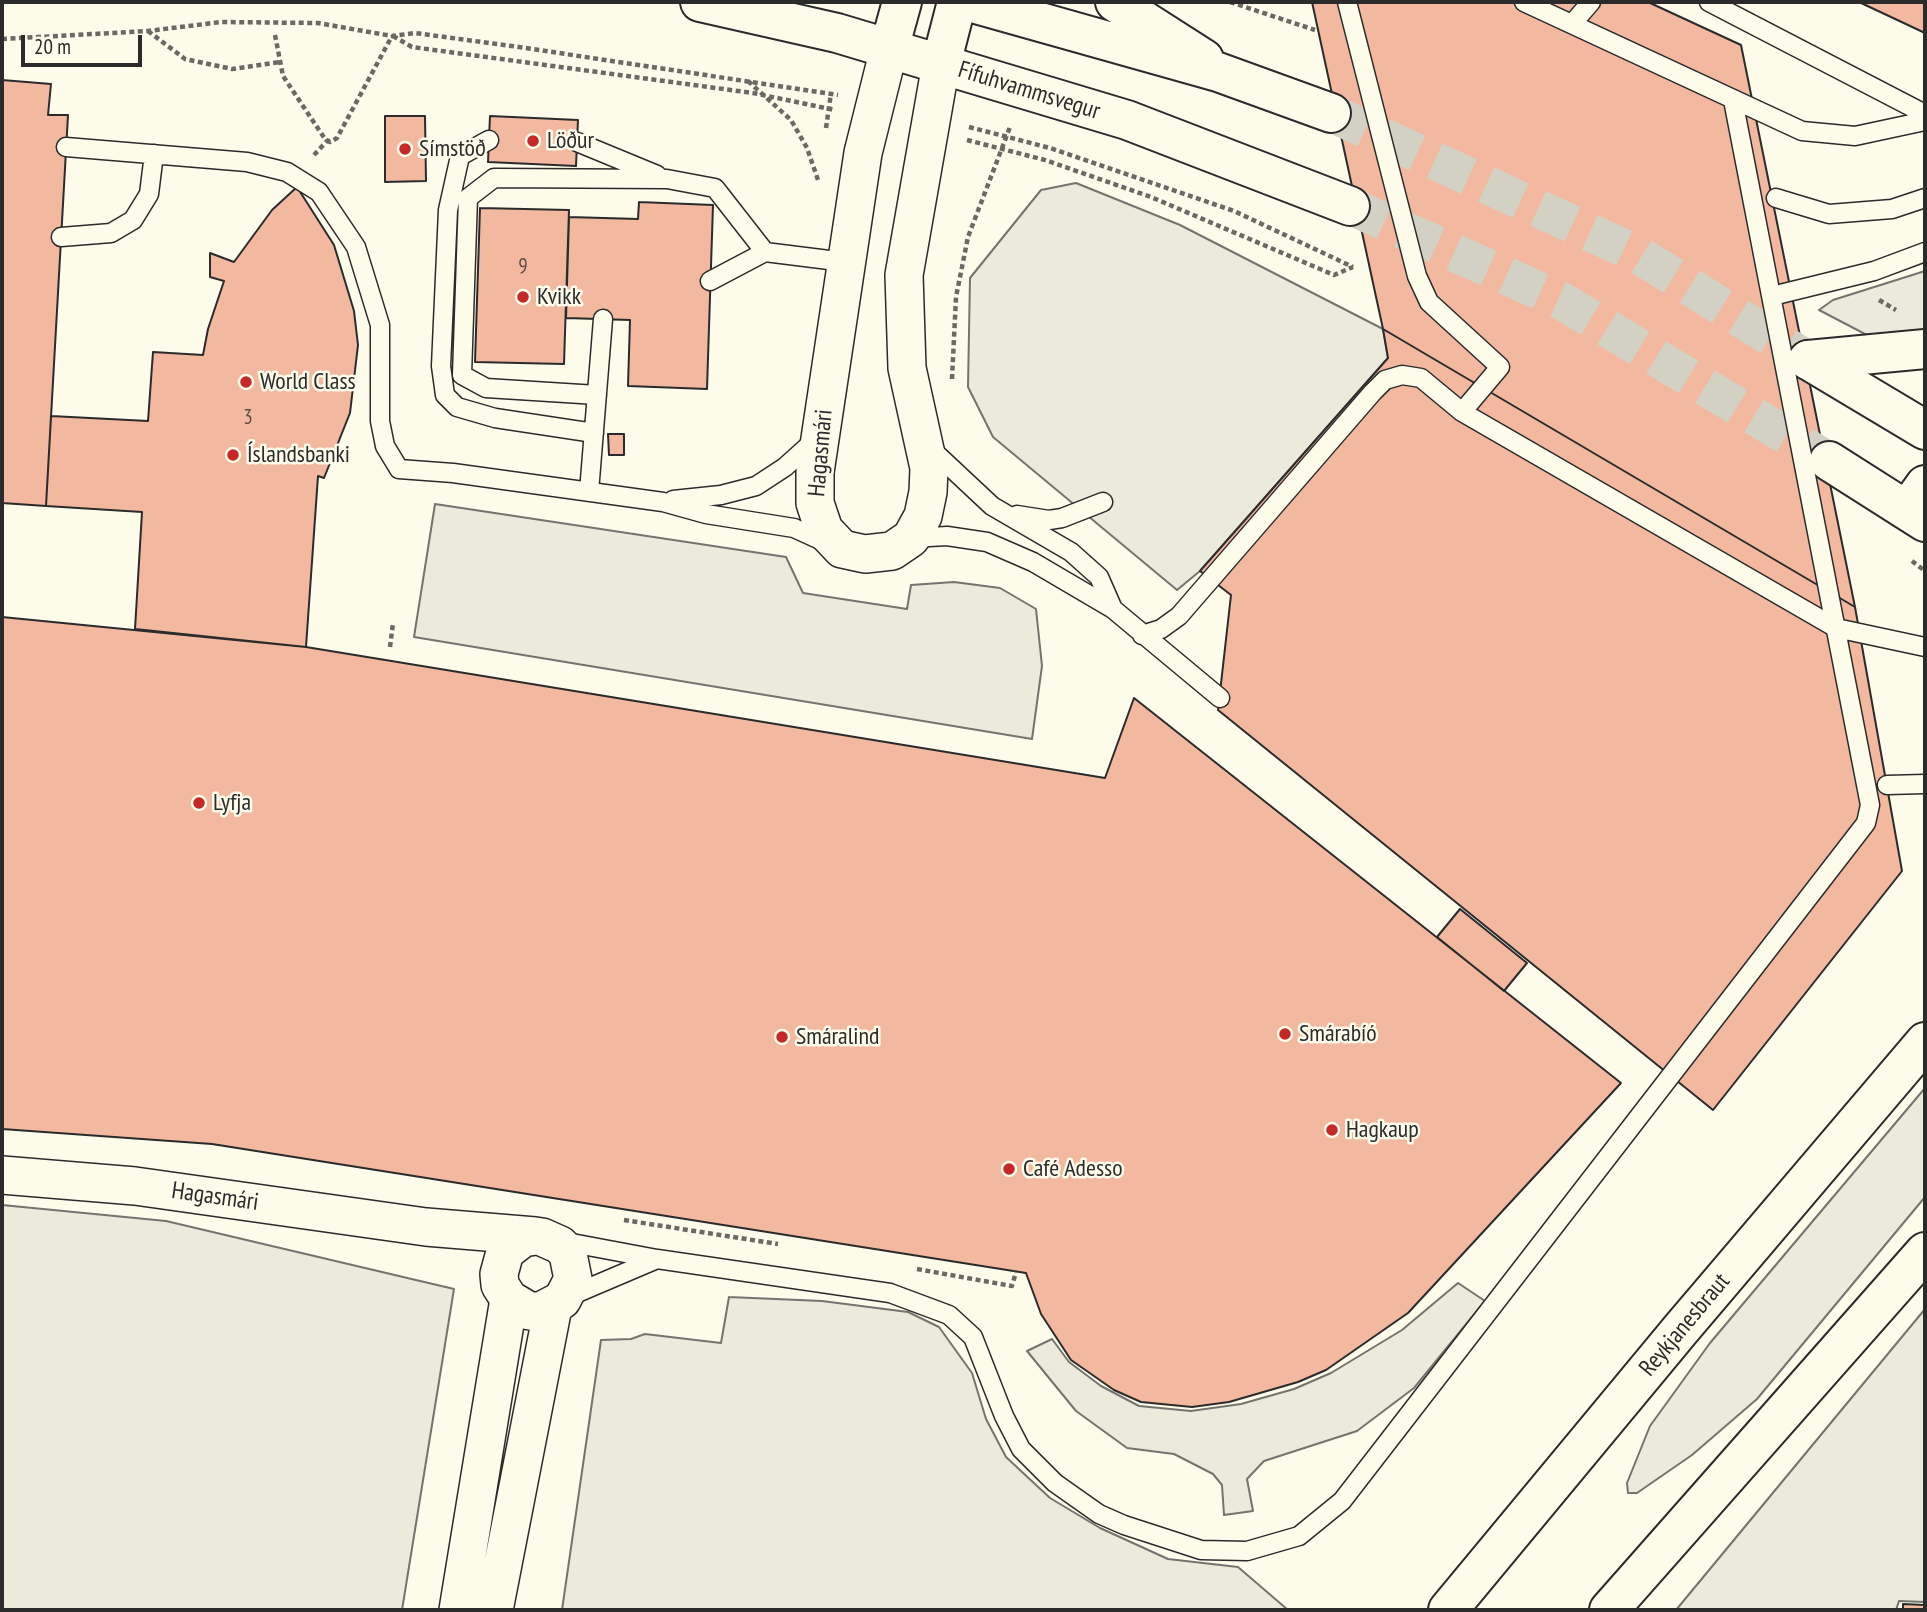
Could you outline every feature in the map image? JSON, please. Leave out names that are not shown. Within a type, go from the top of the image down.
[{"type":"main road","name":"Fífuhvammsvegur","points":[[701,2],[889,48],[1127,120],[1350,206]]},
{"type":"main road","points":[[889,48],[902,2]]},
{"type":"main road","points":[[941,64],[957,2]]},
{"type":"main road","points":[[970,2],[1218,72],[1331,113]]},
{"type":"main road","points":[[1115,2],[1194,50],[1218,72]]},
{"type":"main road","points":[[1925,349],[1808,360],[1925,430]]},
{"type":"main road","points":[[1829,461],[1919,506]]},
{"type":"main road","name":"Reykjanesbraut","points":[[1448,1610],[1681,1329],[1925,1042]]},
{"type":"main road","points":[[1609,1610],[1925,1252]]},
{"type":"main road","points":[[1618,1610],[1642,1571]]},
{"type":"street","name":"Hagasmári","points":[[842,549],[824,530],[814,503],[819,437],[863,153],[889,48]]},
{"type":"street","points":[[842,549],[865,554],[892,551],[911,538],[923,516],[928,492],[929,468],[920,438],[907,368],[904,275],[941,64]]},
{"type":"street","name":"Hagasmári","points":[[2,1175],[135,1185],[426,1227],[542,1238]]},
{"type":"street","name":"Hagasmári","points":[[426,1227],[478,1264],[505,1292],[529,1311],[557,1304]]},
{"type":"street","points":[[458,1610],[505,1292],[500,1262],[505,1252],[523,1238],[542,1238],[568,1254],[573,1279],[557,1304],[494,1610]]},
{"type":"lane","points":[[1347,2],[1418,276],[1429,302],[1500,367],[1462,412]]},
{"type":"lane","points":[[1524,2],[1802,131],[1855,136],[1925,121]]},
{"type":"lane","points":[[1572,24],[1591,2]]},
{"type":"lane","points":[[1709,2],[1925,114]]},
{"type":"lane","points":[[542,1238],[657,1259],[890,1293],[949,1315],[973,1337],[1004,1416],[1021,1449],[1055,1483],[1099,1514],[1201,1550],[1247,1551],[1300,1535],[1342,1501],[1866,824],[1870,805],[1733,100]]},
{"type":"lane","points":[[489,139],[460,156],[448,211],[441,366],[445,395],[457,407],[495,418],[594,433]]},
{"type":"lane","points":[[577,142],[667,179]]},
{"type":"lane","points":[[66,147],[247,162],[287,172],[319,192],[356,247],[380,325],[380,421],[385,446],[399,470],[453,473],[663,502],[706,514],[794,528],[842,549]]},
{"type":"lane","points":[[61,237],[111,233],[133,220],[149,194],[154,154]]},
{"type":"lane","points":[[597,394],[486,388],[462,375],[468,198],[494,178],[667,179],[715,188],[765,252]]},
{"type":"lane","points":[[1776,198],[1829,214],[1892,209],[1925,198]]},
{"type":"lane","points":[[710,281],[765,252],[845,262]]},
{"type":"lane","points":[[1772,296],[1874,271],[1925,252]]},
{"type":"lane","points":[[589,492],[603,319]]},
{"type":"lane","points":[[1142,635],[1161,629],[1179,616],[1385,380],[1402,375],[1421,379],[1462,412],[1836,628],[1925,647]]},
{"type":"lane","points":[[663,502],[721,495],[756,485],[785,467],[819,437]]},
{"type":"lane","points":[[920,438],[992,506],[1071,552],[1099,577],[1113,609]]},
{"type":"lane","points":[[992,506],[1022,517],[1049,520],[1080,514],[1103,502]]},
{"type":"lane","points":[[911,538],[947,536],[987,542],[1033,562],[1113,609],[1220,698]]},
{"type":"lane","points":[[1886,785],[1925,784]]},
{"type":"lane","points":[[557,1304],[599,1281],[657,1259]]},
{"type":"path","points":[[1230,2],[1315,30]]},
{"type":"path","points":[[2,38],[148,31],[221,22],[318,23],[392,36],[337,138],[328,140],[320,149]]},
{"type":"path","points":[[148,31],[185,59],[232,69],[280,62]]},
{"type":"path","points":[[275,35],[283,76],[328,140]]},
{"type":"path","points":[[746,79],[791,120],[807,148],[819,180]]},
{"type":"path","points":[[952,389],[956,297],[966,249],[1006,138]]},
{"type":"path","points":[[390,648],[393,623]]},
{"type":"shaded area","points":[[1076,183],[1180,225],[1383,329],[1388,358],[1200,571],[1177,590],[993,437],[968,387],[970,278],[1041,190]]},
{"type":"shaded area","points":[[1925,271],[1925,338],[1896,341],[1865,334],[1819,310],[1833,300]]},
{"type":"shaded area","points":[[435,504],[786,557],[803,593],[907,609],[911,585],[954,582],[1000,588],[1036,609],[1042,666],[1032,739],[414,637]]},
{"type":"shaded area","points":[[1925,1088],[1925,1197],[1757,1399],[1692,1455],[1637,1493],[1628,1493],[1627,1483],[1650,1426],[1710,1343]]},
{"type":"shaded area","points":[[2,1205],[166,1221],[454,1289],[402,1610],[2,1610]]},
{"type":"shaded area","points":[[1458,1283],[1485,1301],[1414,1388],[1357,1431],[1264,1461],[1247,1479],[1253,1511],[1224,1515],[1222,1485],[1213,1474],[1174,1454],[1127,1448],[1076,1411],[1027,1351],[1052,1339],[1069,1362],[1101,1386],[1139,1406],[1191,1411],[1241,1404],[1294,1389],[1331,1373],[1402,1330]]},
{"type":"shaded area","points":[[729,1297],[822,1301],[908,1312],[939,1327],[972,1373],[986,1419],[1006,1457],[1050,1498],[1100,1528],[1168,1559],[1238,1567],[1288,1610],[562,1610],[601,1340],[631,1339],[645,1334],[721,1343]]},
{"type":"shaded area","points":[[1925,1309],[1925,1602],[1899,1601],[1896,1610],[1676,1610]]},
{"type":"building","points":[[1312,2],[1648,2],[1741,45],[1855,607],[1383,329]]},
{"type":"building","points":[[1859,2],[1925,2],[1925,33]]},
{"type":"building","points":[[2,80],[51,84],[48,115],[68,115],[46,506],[2,503]]},
{"type":"building","name":"Símstöð","points":[[385,116],[425,116],[426,181],[385,182]]},
{"type":"building","name":"Löður","points":[[490,116],[578,120],[576,166],[488,162]]},
{"type":"building","points":[[297,187],[334,245],[354,311],[358,345],[350,413],[324,478],[318,476],[306,647],[135,629],[142,512],[46,506],[51,416],[148,421],[153,352],[203,355],[208,329],[224,281],[210,277],[210,253],[234,262],[272,210]]},
{"type":"building","points":[[639,202],[713,205],[707,389],[628,386],[630,320],[566,318],[569,217],[638,219]]},
{"type":"building","points":[[480,208],[569,210],[564,364],[475,362]]},
{"type":"building","points":[[1383,329],[1855,607],[1902,871],[1713,1110],[1218,710],[1231,595],[1200,571],[1388,358]]},
{"type":"building","points":[[608,434],[624,434],[624,455],[609,455]]},
{"type":"building","name":"Smáralind","points":[[2,617],[306,647],[1105,778],[1134,698],[1621,1083],[1408,1313],[1326,1370],[1298,1382],[1229,1402],[1192,1407],[1141,1402],[1114,1390],[1071,1360],[1041,1314],[1026,1273],[212,1144],[2,1129]]},
{"type":"building","points":[[1460,909],[1527,963],[1504,991],[1437,937]]},
{"type":"building","points":[[1903,1604],[1925,1605],[1925,1610],[1903,1610]]},
{"type":"tunnel","points":[[1331,113],[1637,254],[1808,360]]},
{"type":"tunnel","points":[[1350,206],[1560,300],[1829,461]]},
{"type":"place","name":"Löður","points":[[533,141]]},
{"type":"place","name":"Símstöð","points":[[405,149]]},
{"type":"place","name":"Kvikk","points":[[523,297]]},
{"type":"place","name":"World Class","points":[[246,382]]},
{"type":"place","name":"Íslandsbanki","points":[[233,455]]},
{"type":"place","name":"Lyfja","points":[[199,803]]},
{"type":"place","name":"Smárabíó","points":[[1285,1034]]},
{"type":"place","name":"Smáralind","points":[[782,1037]]},
{"type":"place","name":"Hagkaup","points":[[1332,1130]]},
{"type":"place","name":"Café Adesso","points":[[1009,1169]]}]
